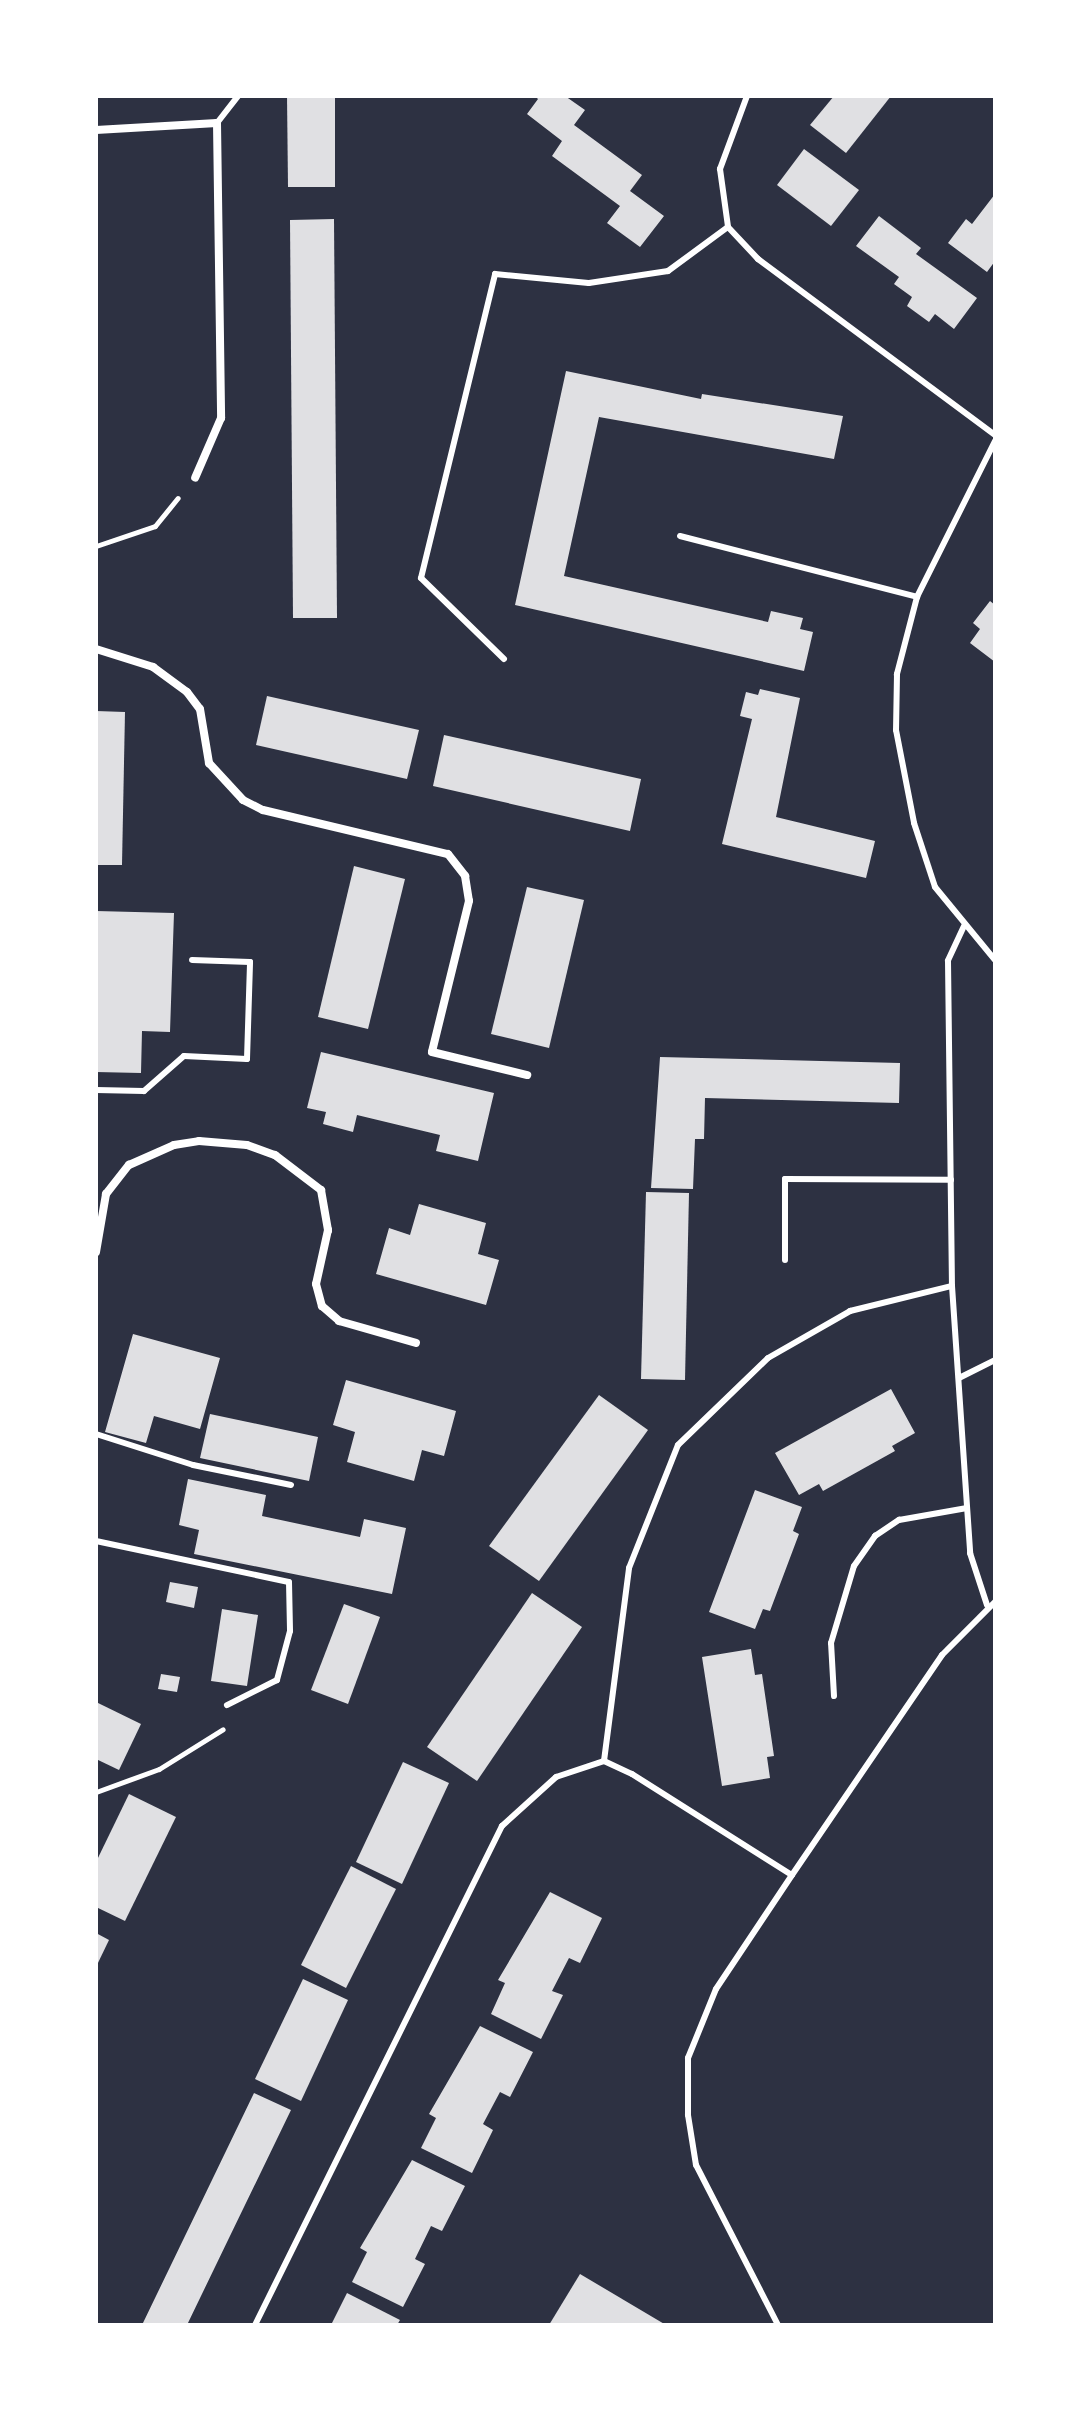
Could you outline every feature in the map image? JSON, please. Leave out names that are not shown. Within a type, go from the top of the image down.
[{"type":"street","points":[[96,130],[217,123],[221,418],[195,478]]},
{"type":"street","points":[[96,649],[153,667],[187,692],[200,709],[209,763],[243,800],[263,810],[448,854],[465,876],[469,901],[432,1052],[527,1075]]},
{"type":"street","points":[[96,1252],[106,1194],[129,1165],[174,1145],[211,1141],[247,1145],[287,1163],[321,1190],[328,1230],[316,1284],[322,1306],[339,1321],[416,1343]]},
{"type":"lane","points":[[217,123],[238,96]]},
{"type":"lane","points":[[747,96],[720,169],[728,227],[758,259],[995,438],[917,597],[897,674],[896,730],[914,823],[935,887],[995,960]]},
{"type":"lane","points":[[504,659],[421,578],[495,274],[589,283],[668,271],[728,227]]},
{"type":"lane","points":[[680,536],[917,597]]},
{"type":"lane","points":[[964,926],[948,961],[952,1286],[970,1553],[987,1605]]},
{"type":"lane","points":[[96,1090],[144,1091],[184,1056],[247,1059],[250,962],[192,960]]},
{"type":"lane","points":[[785,1260],[785,1179],[951,1180]]},
{"type":"lane","points":[[604,1761],[629,1568],[678,1445],[768,1358],[850,1311],[952,1286]]},
{"type":"lane","points":[[959,1378],[995,1360]]},
{"type":"lane","points":[[96,1434],[193,1465],[291,1485]]},
{"type":"lane","points":[[834,1696],[831,1643],[842,1597],[861,1556],[875,1536],[899,1520],[967,1508]]},
{"type":"lane","points":[[96,1541],[289,1582],[290,1631],[277,1680],[227,1705]]},
{"type":"lane","points":[[778,2325],[696,2165],[688,2115],[688,2058],[716,1989],[792,1875],[942,1655],[987,1605],[995,1602]]},
{"type":"lane","points":[[255,2325],[502,1826],[556,1777],[604,1761],[632,1774],[792,1875]]},
{"type":"path","points":[[96,546],[155,526],[195,478]]},
{"type":"path","points":[[96,1792],[159,1769],[237,1721]]},
{"type":"building","points":[[287,96],[335,96],[335,187],[288,187]]},
{"type":"building","points":[[535,96],[565,96],[585,110],[574,125],[642,175],[630,191],[664,216],[640,247],[607,223],[620,206],[552,156],[562,141],[527,114],[538,99]]},
{"type":"building","points":[[834,96],[891,96],[846,153],[810,125]]},
{"type":"building","points":[[804,149],[859,190],[831,226],[777,185]]},
{"type":"building","points":[[995,194],[995,261],[987,272],[948,243],[966,219],[972,224]]},
{"type":"building","points":[[879,216],[921,248],[916,254],[977,298],[954,329],[935,314],[929,322],[907,306],[912,297],[894,284],[899,277],[856,246]]},
{"type":"building","points":[[334,219],[337,618],[293,618],[290,220]]},
{"type":"building","points":[[566,371],[701,399],[702,394],[843,416],[834,459],[599,417],[564,576],[768,622],[771,611],[803,618],[800,629],[813,632],[804,671],[515,605]]},
{"type":"building","points":[[990,601],[995,605],[995,662],[970,643],[980,629],[973,623]]},
{"type":"building","points":[[760,689],[800,698],[776,817],[875,841],[866,878],[722,844],[752,719],[740,716],[746,692],[758,695]]},
{"type":"building","points":[[267,696],[419,730],[407,779],[256,745]]},
{"type":"building","points":[[96,711],[125,712],[122,865],[96,865]]},
{"type":"building","points":[[444,735],[641,779],[630,831],[433,786]]},
{"type":"building","points":[[354,866],[405,879],[368,1029],[318,1017]]},
{"type":"building","points":[[527,887],[584,900],[549,1048],[491,1034]]},
{"type":"building","points":[[96,911],[174,913],[170,1032],[142,1031],[141,1073],[96,1072]]},
{"type":"building","points":[[321,1052],[494,1093],[478,1161],[436,1151],[440,1135],[357,1115],[353,1132],[323,1124],[326,1112],[307,1108]]},
{"type":"building","points":[[660,1057],[900,1063],[899,1103],[705,1098],[704,1139],[695,1139],[693,1189],[651,1188]]},
{"type":"building","points":[[646,1192],[689,1193],[685,1380],[641,1379]]},
{"type":"building","points":[[419,1204],[486,1223],[478,1254],[499,1260],[486,1305],[376,1274],[389,1228],[410,1235]]},
{"type":"building","points":[[133,1334],[220,1358],[200,1429],[154,1416],[146,1443],[105,1432]]},
{"type":"building","points":[[346,1380],[456,1411],[444,1456],[422,1450],[414,1481],[347,1462],[355,1432],[333,1425]]},
{"type":"building","points":[[891,1389],[915,1433],[892,1446],[895,1451],[823,1491],[819,1484],[799,1495],[775,1453]]},
{"type":"building","points":[[599,1395],[648,1430],[539,1581],[489,1546]]},
{"type":"building","points":[[210,1414],[318,1437],[309,1481],[200,1458]]},
{"type":"building","points":[[188,1479],[266,1495],[262,1516],[360,1537],[364,1519],[406,1528],[392,1594],[194,1554],[199,1530],[179,1525]]},
{"type":"building","points":[[755,1490],[802,1507],[793,1531],[799,1534],[770,1611],[763,1609],[755,1629],[709,1612]]},
{"type":"building","points":[[170,1582],[198,1587],[194,1608],[166,1602]]},
{"type":"building","points":[[532,1593],[582,1627],[477,1781],[427,1747]]},
{"type":"building","points":[[344,1604],[380,1617],[348,1704],[311,1690]]},
{"type":"building","points":[[222,1609],[258,1615],[247,1686],[211,1681]]},
{"type":"building","points":[[751,1649],[755,1675],[762,1674],[774,1756],[767,1757],[770,1778],[722,1786],[702,1657]]},
{"type":"building","points":[[161,1674],[180,1677],[177,1692],[158,1689]]},
{"type":"building","points":[[96,1702],[141,1724],[119,1770],[96,1759]]},
{"type":"building","points":[[403,1762],[449,1783],[402,1884],[356,1862]]},
{"type":"building","points":[[129,1794],[176,1817],[125,1921],[96,1907],[96,1862]]},
{"type":"building","points":[[351,1866],[396,1889],[346,1988],[301,1965]]},
{"type":"building","points":[[550,1892],[602,1918],[580,1963],[569,1958],[552,1991],[563,1995],[541,2039],[491,2014],[505,1983],[498,1980]]},
{"type":"building","points":[[96,1933],[109,1940],[96,1967]]},
{"type":"building","points":[[303,1979],[348,2000],[301,2101],[255,2079]]},
{"type":"building","points":[[480,2026],[533,2052],[510,2097],[500,2092],[483,2124],[493,2130],[472,2173],[421,2148],[436,2118],[429,2114]]},
{"type":"building","points":[[254,2093],[291,2110],[187,2325],[142,2325]]},
{"type":"building","points":[[412,2160],[465,2186],[442,2231],[431,2226],[415,2259],[425,2264],[403,2307],[352,2282],[367,2252],[360,2248]]},
{"type":"building","points":[[580,2274],[666,2325],[549,2325]]},
{"type":"building","points":[[347,2293],[400,2320],[397,2325],[331,2325]]}]
